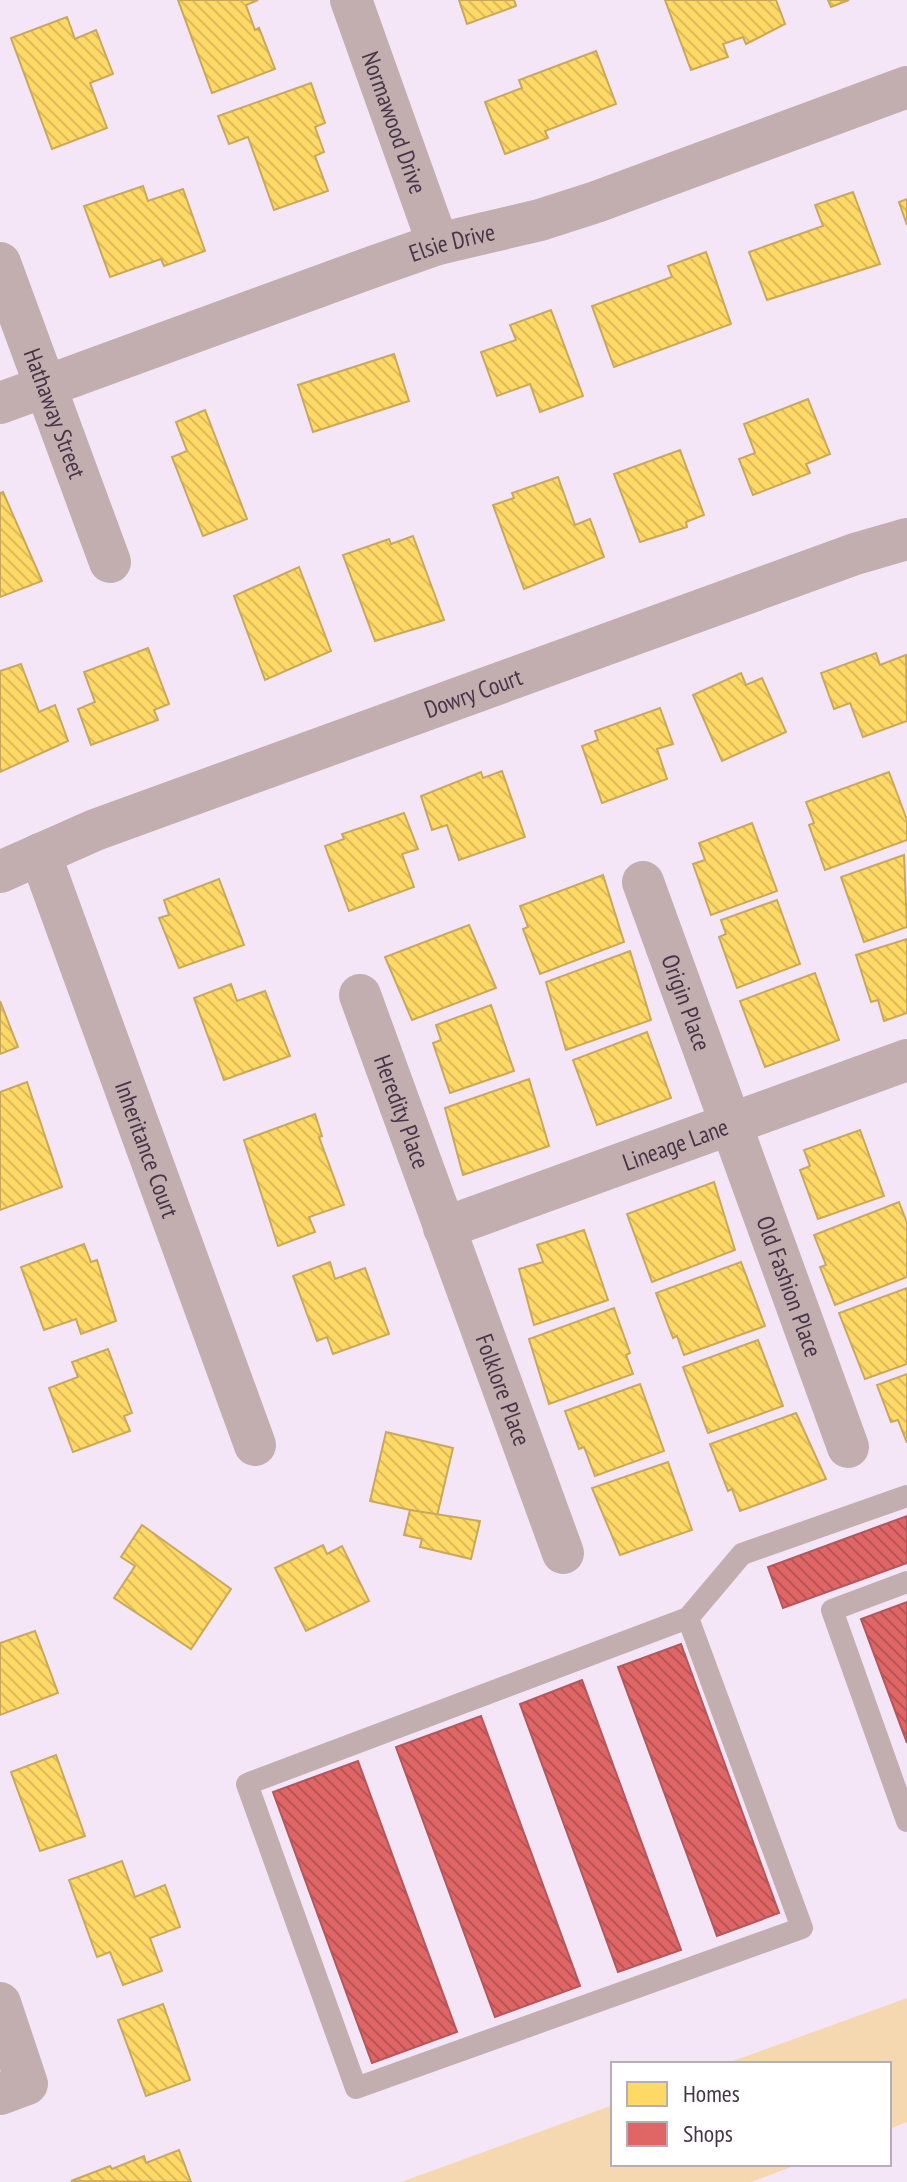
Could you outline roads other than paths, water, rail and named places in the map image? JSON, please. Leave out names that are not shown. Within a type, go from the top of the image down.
[{"type":"street","name":"Normawood Drive","points":[[351,0],[438,244]]},
{"type":"street","name":"Elsie Drive","points":[[0,403],[438,244],[540,220],[596,202],[907,87]]},
{"type":"street","name":"Hathaway Street","points":[[0,263],[110,562]]},
{"type":"street","name":"Dowry Court","points":[[0,872],[95,830],[855,554],[907,539]]},
{"type":"street","name":"Inheritance Court","points":[[40,854],[255,1445]]},
{"type":"street","name":"Origin Place","points":[[643,882],[730,1125]]},
{"type":"street","name":"Heredity Place","points":[[360,995],[444,1228]]},
{"type":"street","name":"Lineage Lane","points":[[444,1228],[907,1060]]},
{"type":"street","name":"Old Fashion Place","points":[[730,1125],[848,1447]]},
{"type":"street","name":"Folklore Place","points":[[444,1228],[563,1553]]},
{"type":"street","points":[[0,2003],[13,2089]]},
{"type":"lane","points":[[688,1618],[802,1928],[356,2088],[247,1784],[688,1618],[742,1554],[907,1496]]},
{"type":"lane","points":[[907,1582],[832,1610],[907,1821]]}]
